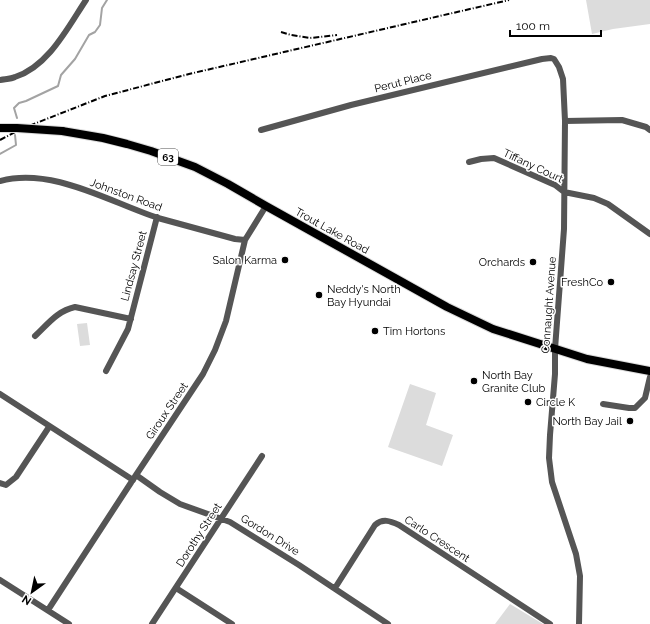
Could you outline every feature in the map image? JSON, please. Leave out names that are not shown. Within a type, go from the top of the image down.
[{"type":"main road","name":"Trout Lake Road","points":[[0,128],[62,131],[103,138],[151,151],[195,167],[447,307],[493,329],[587,359],[650,371]]},
{"type":"street","points":[[0,80],[16,77],[30,70],[48,56],[86,0]]},
{"type":"street","name":"Connaught Avenue","points":[[551,58],[554,59],[559,67],[563,79],[565,121],[564,229],[549,458],[552,482],[576,554],[580,576],[579,624]]},
{"type":"street","name":"Perut Place","points":[[261,130],[351,105],[464,77],[551,58]]},
{"type":"street","points":[[565,121],[622,120],[648,128],[650,120]]},
{"type":"street","name":"Tiffany Court","points":[[469,162],[494,158],[555,185],[564,192]]},
{"type":"street","name":"Johnston Road","points":[[0,181],[24,178],[60,183],[158,217],[235,239],[245,240]]},
{"type":"street","points":[[564,192],[594,198],[608,204],[650,234]]},
{"type":"street","name":"Giroux Street","points":[[48,610],[203,374],[215,350],[226,321],[245,240],[266,206]]},
{"type":"street","name":"Lindsay Street","points":[[106,371],[128,329],[158,217]]},
{"type":"street","points":[[35,336],[59,313],[75,307],[131,319]]},
{"type":"street","points":[[603,404],[635,408],[645,398],[650,377]]},
{"type":"street","name":"Gordon Drive","points":[[0,394],[49,426],[180,504],[230,522],[335,588],[388,624]]},
{"type":"street","points":[[0,483],[6,485],[16,477],[49,426]]},
{"type":"street","name":"Dorothy Street","points":[[152,624],[262,456]]},
{"type":"street","name":"Carlo Crescent","points":[[335,588],[375,525],[380,521],[385,520],[399,525],[550,624]]},
{"type":"street","points":[[0,580],[69,624]]},
{"type":"street","points":[[176,588],[232,624]]},
{"type":"shaded area","points":[[586,0],[650,0],[650,24],[613,29],[592,34]]},
{"type":"shaded area","points":[[87,323],[90,345],[80,346],[77,324]]},
{"type":"shaded area","points":[[410,384],[436,393],[426,425],[453,435],[442,466],[388,447]]},
{"type":"shaded area","points":[[510,604],[543,624],[495,624]]},
{"type":"waterway","points":[[17,118],[14,108],[19,103],[58,86],[61,75],[75,59],[89,35],[95,32],[100,25],[102,8],[107,0]]},
{"type":"waterway","points":[[0,154],[16,145],[15,135]]},
{"type":"railway","points":[[0,140],[21,129],[105,96],[189,74],[509,0]]},
{"type":"railway","points":[[281,32],[310,38],[337,35]]},
{"type":"place","name":"Salon Karma","points":[[285,260]]},
{"type":"place","name":"Orchards","points":[[533,262]]},
{"type":"place","name":"FreshCo","points":[[611,282]]},
{"type":"place","name":"Neddy's North Bay Hyundai","points":[[319,295]]},
{"type":"place","name":"Tim Hortons","points":[[375,331]]},
{"type":"place","name":"North Bay Granite Club","points":[[474,381]]},
{"type":"place","name":"Circle K","points":[[528,402]]},
{"type":"place","name":"North Bay Jail","points":[[630,421]]}]
